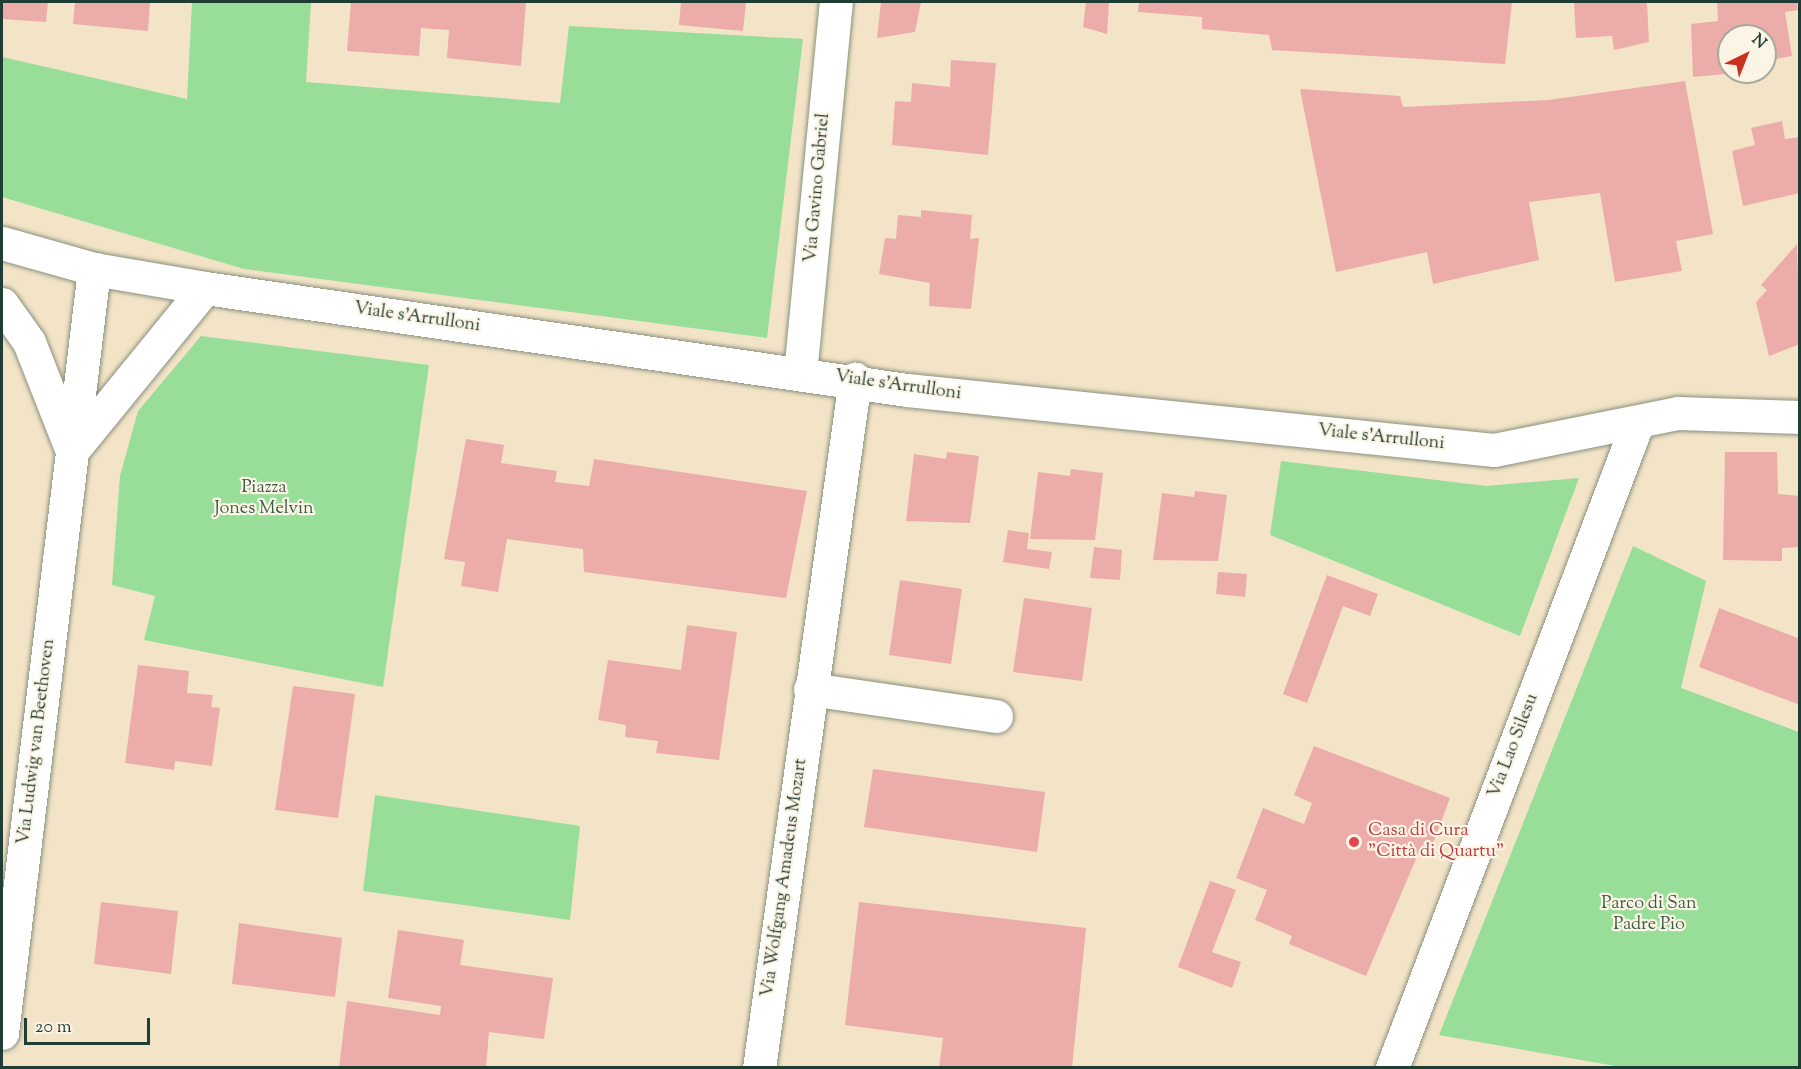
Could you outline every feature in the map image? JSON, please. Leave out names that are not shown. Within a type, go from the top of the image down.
[{"type":"street","name":"Via Gavino Gabriel","points":[[800,374],[836,2]]},
{"type":"street","name":"Viale s'Arrulloni","points":[[2,243],[94,269],[205,288],[800,374],[855,379],[907,390],[1494,450],[1636,424],[1678,412],[1800,417]]},
{"type":"street","name":"Via Ludwig van Beethoven","points":[[2,1033],[94,269]]},
{"type":"street","points":[[72,451],[205,288]]},
{"type":"street","name":"Via Ludwig van Beethoven","points":[[2,304],[29,342],[72,451]]},
{"type":"street","name":"Via Wolfgang Amadeus Mozart","points":[[759,1068],[855,379]]},
{"type":"street","name":"Via Lao Silesu","points":[[1392,1068],[1636,424]]},
{"type":"street","points":[[810,689],[996,716]]},
{"type":"green space","points":[[192,2],[311,2],[306,82],[560,103],[569,26],[803,39],[767,338],[244,269],[2,197],[2,57],[187,99]]},
{"type":"green space","name":"Piazza Jones Melvin","points":[[201,336],[429,365],[383,687],[144,640],[155,596],[112,585],[120,476],[138,411]]},
{"type":"green space","points":[[1281,461],[1486,486],[1579,478],[1520,636],[1270,535]]},
{"type":"green space","name":"Parco di San Padre Pio","points":[[1633,546],[1706,581],[1681,688],[1799,732],[1798,1067],[1621,1067],[1439,1035]]},
{"type":"green space","points":[[375,795],[580,826],[570,920],[363,891]]},
{"type":"building","points":[[2,2],[48,2],[46,22],[2,19]]},
{"type":"building","points":[[75,2],[150,2],[148,31],[73,24]]},
{"type":"building","points":[[351,2],[526,2],[521,66],[447,58],[449,30],[421,28],[419,56],[347,51]]},
{"type":"building","points":[[681,2],[746,2],[743,31],[679,25]]},
{"type":"building","points":[[881,2],[921,2],[915,32],[877,38]]},
{"type":"building","points":[[1086,2],[1109,2],[1107,34],[1083,27]]},
{"type":"building","points":[[1139,2],[1512,2],[1505,64],[1272,50],[1269,35],[1202,29],[1202,17],[1138,12]]},
{"type":"building","points":[[1574,2],[1647,2],[1649,42],[1614,50],[1612,36],[1576,38]]},
{"type":"building","points":[[1717,2],[1797,2],[1798,10],[1785,12],[1792,56],[1777,59],[1777,24],[1717,24],[1717,75],[1693,77],[1691,24],[1718,21]]},
{"type":"building","points":[[951,60],[996,63],[988,155],[892,145],[895,101],[911,102],[912,83],[950,87]]},
{"type":"building","points":[[1685,81],[1713,234],[1676,241],[1682,271],[1615,282],[1600,193],[1529,202],[1539,260],[1433,284],[1427,252],[1336,272],[1300,89],[1400,96],[1403,107],[1548,100]]},
{"type":"building","points":[[1782,121],[1785,139],[1800,137],[1800,193],[1743,206],[1732,151],[1755,145],[1751,128]]},
{"type":"building","points":[[921,210],[972,215],[970,239],[979,238],[971,309],[929,306],[930,283],[879,274],[885,238],[896,239],[898,215],[921,217]]},
{"type":"building","points":[[1797,244],[1800,344],[1769,356],[1756,302],[1767,290],[1761,285]]},
{"type":"building","points":[[466,439],[504,445],[501,463],[557,471],[555,482],[589,486],[594,459],[807,491],[786,598],[584,572],[583,549],[507,539],[498,592],[461,586],[465,562],[444,559]]},
{"type":"building","points":[[947,452],[979,456],[970,523],[906,521],[914,454],[946,459]]},
{"type":"building","points":[[1725,452],[1777,452],[1778,494],[1800,496],[1800,547],[1782,548],[1782,561],[1723,560]]},
{"type":"building","points":[[1071,469],[1103,473],[1095,540],[1030,539],[1038,472],[1070,476]]},
{"type":"building","points":[[1195,491],[1227,495],[1218,561],[1153,560],[1162,493],[1194,497]]},
{"type":"building","points":[[1008,530],[1029,533],[1027,549],[1052,552],[1049,569],[1003,562]]},
{"type":"building","points":[[1094,547],[1122,550],[1120,580],[1090,578]]},
{"type":"building","points":[[1218,572],[1247,574],[1245,597],[1216,594]]},
{"type":"building","points":[[1327,575],[1378,594],[1370,616],[1343,606],[1307,703],[1283,694]]},
{"type":"building","points":[[900,580],[962,589],[951,664],[889,655]]},
{"type":"building","points":[[1024,598],[1092,608],[1082,681],[1013,672]]},
{"type":"building","points":[[1719,608],[1800,639],[1800,705],[1699,667]]},
{"type":"building","points":[[687,625],[737,632],[719,760],[656,753],[658,741],[625,737],[626,725],[598,720],[608,660],[681,670]]},
{"type":"building","points":[[138,665],[189,671],[187,693],[213,695],[211,707],[220,708],[212,766],[175,761],[174,770],[125,763]]},
{"type":"building","points":[[293,686],[355,694],[338,818],[275,810]]},
{"type":"building","points":[[1314,746],[1450,798],[1431,849],[1422,845],[1366,976],[1289,944],[1292,936],[1255,920],[1267,890],[1236,878],[1263,808],[1304,824],[1312,803],[1294,795]]},
{"type":"building","points":[[873,769],[1045,792],[1037,852],[864,827]]},
{"type":"building","points":[[1210,881],[1236,890],[1212,952],[1241,962],[1232,988],[1178,967]]},
{"type":"building","points":[[101,902],[178,911],[171,974],[94,964]]},
{"type":"building","points":[[859,902],[1086,928],[1072,1068],[939,1068],[943,1038],[845,1025]]},
{"type":"building","points":[[239,923],[342,938],[335,997],[232,984]]},
{"type":"building","points":[[398,930],[464,940],[460,965],[553,978],[544,1039],[489,1032],[486,1068],[339,1068],[347,1001],[440,1015],[441,1006],[388,998]]},
{"type":"place","name":"Casa di Cura \"Città di Quartu\"","points":[[1354,842]]}]
